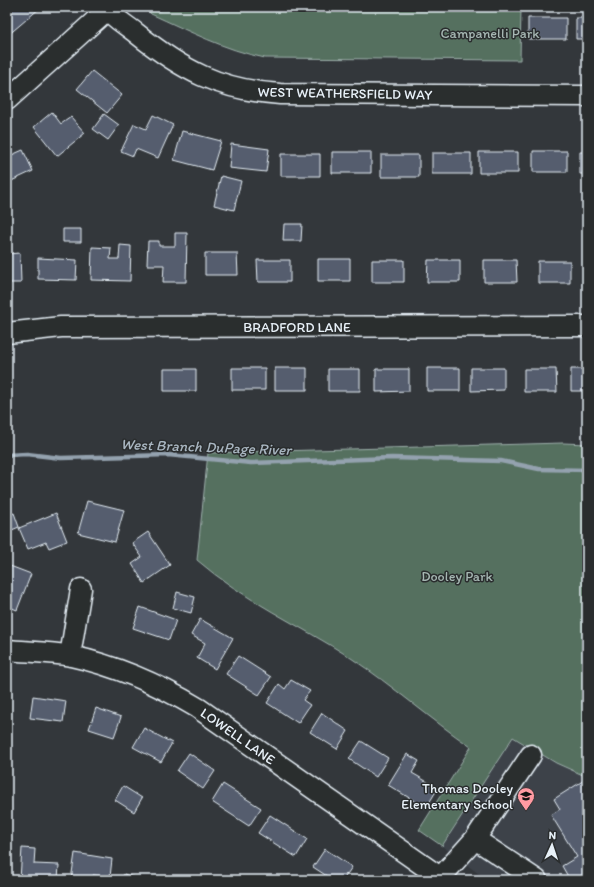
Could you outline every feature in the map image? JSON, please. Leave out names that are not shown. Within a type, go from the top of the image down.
[{"type":"street","name":"WEST WEATHERSFIELD WAY","points":[[106,8],[166,57],[195,73],[220,83],[261,93],[587,96]]},
{"type":"street","points":[[7,100],[106,8]]},
{"type":"street","name":"BRADFORD LANE","points":[[7,333],[61,327],[587,326]]},
{"type":"street","points":[[70,656],[81,589]]},
{"type":"street","name":"LOWELL LANE","points":[[7,650],[70,656],[134,675],[165,688],[198,708],[442,879]]},
{"type":"street","points":[[442,879],[475,839],[531,755]]},
{"type":"street","points":[[475,839],[537,880]]},
{"type":"shaded area","name":"Thomas Dooley Elementary School","points":[[513,737],[553,761],[585,776],[587,775],[587,880],[487,880],[442,846]]},
{"type":"green space","name":"Campanelli Park","points":[[145,7],[521,7],[520,60],[265,58],[250,55],[207,39],[151,14]]},
{"type":"green space","name":"Dooley Park","points":[[563,443],[587,444],[587,775],[585,776],[556,763],[513,737],[442,846],[419,830],[471,747],[351,658],[233,588],[197,560],[208,453]]},
{"type":"building","points":[[7,7],[39,7],[40,8],[7,36]]},
{"type":"building","points":[[528,18],[566,18],[566,39],[528,39]]},
{"type":"building","points":[[576,18],[587,18],[587,39],[576,39]]},
{"type":"building","points":[[92,71],[122,95],[107,113],[77,89]]},
{"type":"building","points":[[52,112],[61,124],[71,117],[85,133],[57,156],[34,127]]},
{"type":"building","points":[[104,114],[119,125],[108,140],[93,129]]},
{"type":"building","points":[[153,115],[173,125],[158,158],[136,149],[133,156],[121,151],[134,124],[146,129]]},
{"type":"building","points":[[182,131],[221,141],[212,170],[174,160]]},
{"type":"building","points":[[231,144],[269,149],[266,172],[229,168]]},
{"type":"building","points":[[23,150],[33,171],[7,183],[7,157]]},
{"type":"building","points":[[533,151],[567,151],[567,172],[533,172]]},
{"type":"building","points":[[332,152],[371,152],[371,173],[332,173]]},
{"type":"building","points":[[479,152],[518,152],[518,173],[479,173]]},
{"type":"building","points":[[580,152],[587,152],[587,174],[580,174]]},
{"type":"building","points":[[432,153],[471,153],[471,174],[432,174]]},
{"type":"building","points":[[281,154],[320,154],[320,176],[281,176]]},
{"type":"building","points":[[381,155],[419,155],[419,177],[381,177]]},
{"type":"building","points":[[221,176],[241,181],[234,210],[214,205]]},
{"type":"building","points":[[284,224],[302,224],[301,241],[283,241]]},
{"type":"building","points":[[63,229],[81,229],[81,242],[63,242]]},
{"type":"building","points":[[175,233],[187,233],[186,282],[163,282],[164,265],[147,265],[148,241],[159,241],[159,246],[175,246]]},
{"type":"building","points":[[120,245],[131,246],[130,281],[91,280],[92,247],[111,248],[110,259],[119,259]]},
{"type":"building","points":[[20,253],[21,283],[7,283],[7,254]]},
{"type":"building","points":[[205,253],[237,253],[238,275],[205,275]]},
{"type":"building","points":[[38,258],[77,260],[76,280],[38,279]]},
{"type":"building","points":[[318,259],[350,259],[350,281],[318,281]]},
{"type":"building","points":[[257,260],[290,260],[290,282],[258,282]]},
{"type":"building","points":[[372,260],[404,260],[404,282],[372,282]]},
{"type":"building","points":[[428,260],[460,260],[460,282],[427,282]]},
{"type":"building","points":[[484,260],[516,260],[517,282],[484,282]]},
{"type":"building","points":[[538,261],[570,261],[570,283],[538,283]]},
{"type":"building","points":[[232,368],[265,368],[265,390],[232,390]]},
{"type":"building","points":[[275,368],[307,368],[307,390],[275,390]]},
{"type":"building","points":[[427,368],[460,368],[460,391],[427,391]]},
{"type":"building","points":[[471,368],[504,368],[504,390],[471,391]]},
{"type":"building","points":[[164,369],[196,369],[196,391],[164,391]]},
{"type":"building","points":[[328,369],[360,369],[360,391],[328,391]]},
{"type":"building","points":[[376,369],[409,369],[409,391],[376,392]]},
{"type":"building","points":[[524,369],[556,369],[557,392],[524,392]]},
{"type":"building","points":[[571,369],[587,369],[587,391],[571,391]]},
{"type":"building","points":[[87,501],[124,510],[115,542],[78,533]]},
{"type":"building","points":[[14,513],[19,527],[7,532],[7,515]]},
{"type":"building","points":[[56,513],[67,541],[49,548],[46,542],[28,549],[19,528]]},
{"type":"building","points":[[148,532],[170,565],[144,583],[132,564],[142,557],[132,543]]},
{"type":"building","points":[[10,566],[31,574],[17,610],[7,606],[7,573]]},
{"type":"building","points":[[177,592],[195,597],[191,613],[173,608]]},
{"type":"building","points":[[140,607],[176,620],[169,640],[133,628]]},
{"type":"building","points":[[200,619],[233,638],[215,669],[197,658],[205,643],[191,635]]},
{"type":"building","points":[[238,656],[271,677],[259,695],[226,674]]},
{"type":"building","points":[[291,680],[310,691],[303,700],[310,705],[298,723],[267,703],[279,684],[285,689]]},
{"type":"building","points":[[33,696],[66,701],[63,722],[30,718]]},
{"type":"building","points":[[96,708],[121,717],[114,737],[89,729]]},
{"type":"building","points":[[322,713],[348,731],[337,749],[310,732]]},
{"type":"building","points":[[144,728],[172,743],[161,762],[133,747]]},
{"type":"building","points":[[361,741],[388,758],[376,777],[349,759]]},
{"type":"building","points":[[189,753],[215,771],[203,789],[177,771]]},
{"type":"building","points":[[407,754],[419,761],[412,773],[438,788],[426,808],[388,785]]},
{"type":"building","points":[[586,779],[587,880],[570,880],[562,866],[577,857],[551,815],[560,809],[554,799]]},
{"type":"building","points":[[223,784],[261,808],[249,826],[212,802]]},
{"type":"building","points":[[123,786],[142,798],[134,812],[115,800]]},
{"type":"building","points":[[270,815],[307,839],[296,857],[258,833]]},
{"type":"building","points":[[22,848],[35,849],[34,864],[59,865],[58,880],[20,880]]},
{"type":"building","points":[[325,849],[352,867],[343,880],[333,880],[313,867]]},
{"type":"building","points":[[75,853],[112,859],[110,877],[93,875],[92,880],[71,880]]},
{"type":"building","points":[[124,874],[142,880],[123,880]]},
{"type":"waterway","name":"West Branch DuPage River","points":[[7,455],[27,454],[61,458],[168,455],[251,463],[392,458],[501,461],[539,469],[587,470]]},
{"type":"place","name":"Thomas Dooley Elementary School","points":[[526,811]]}]
